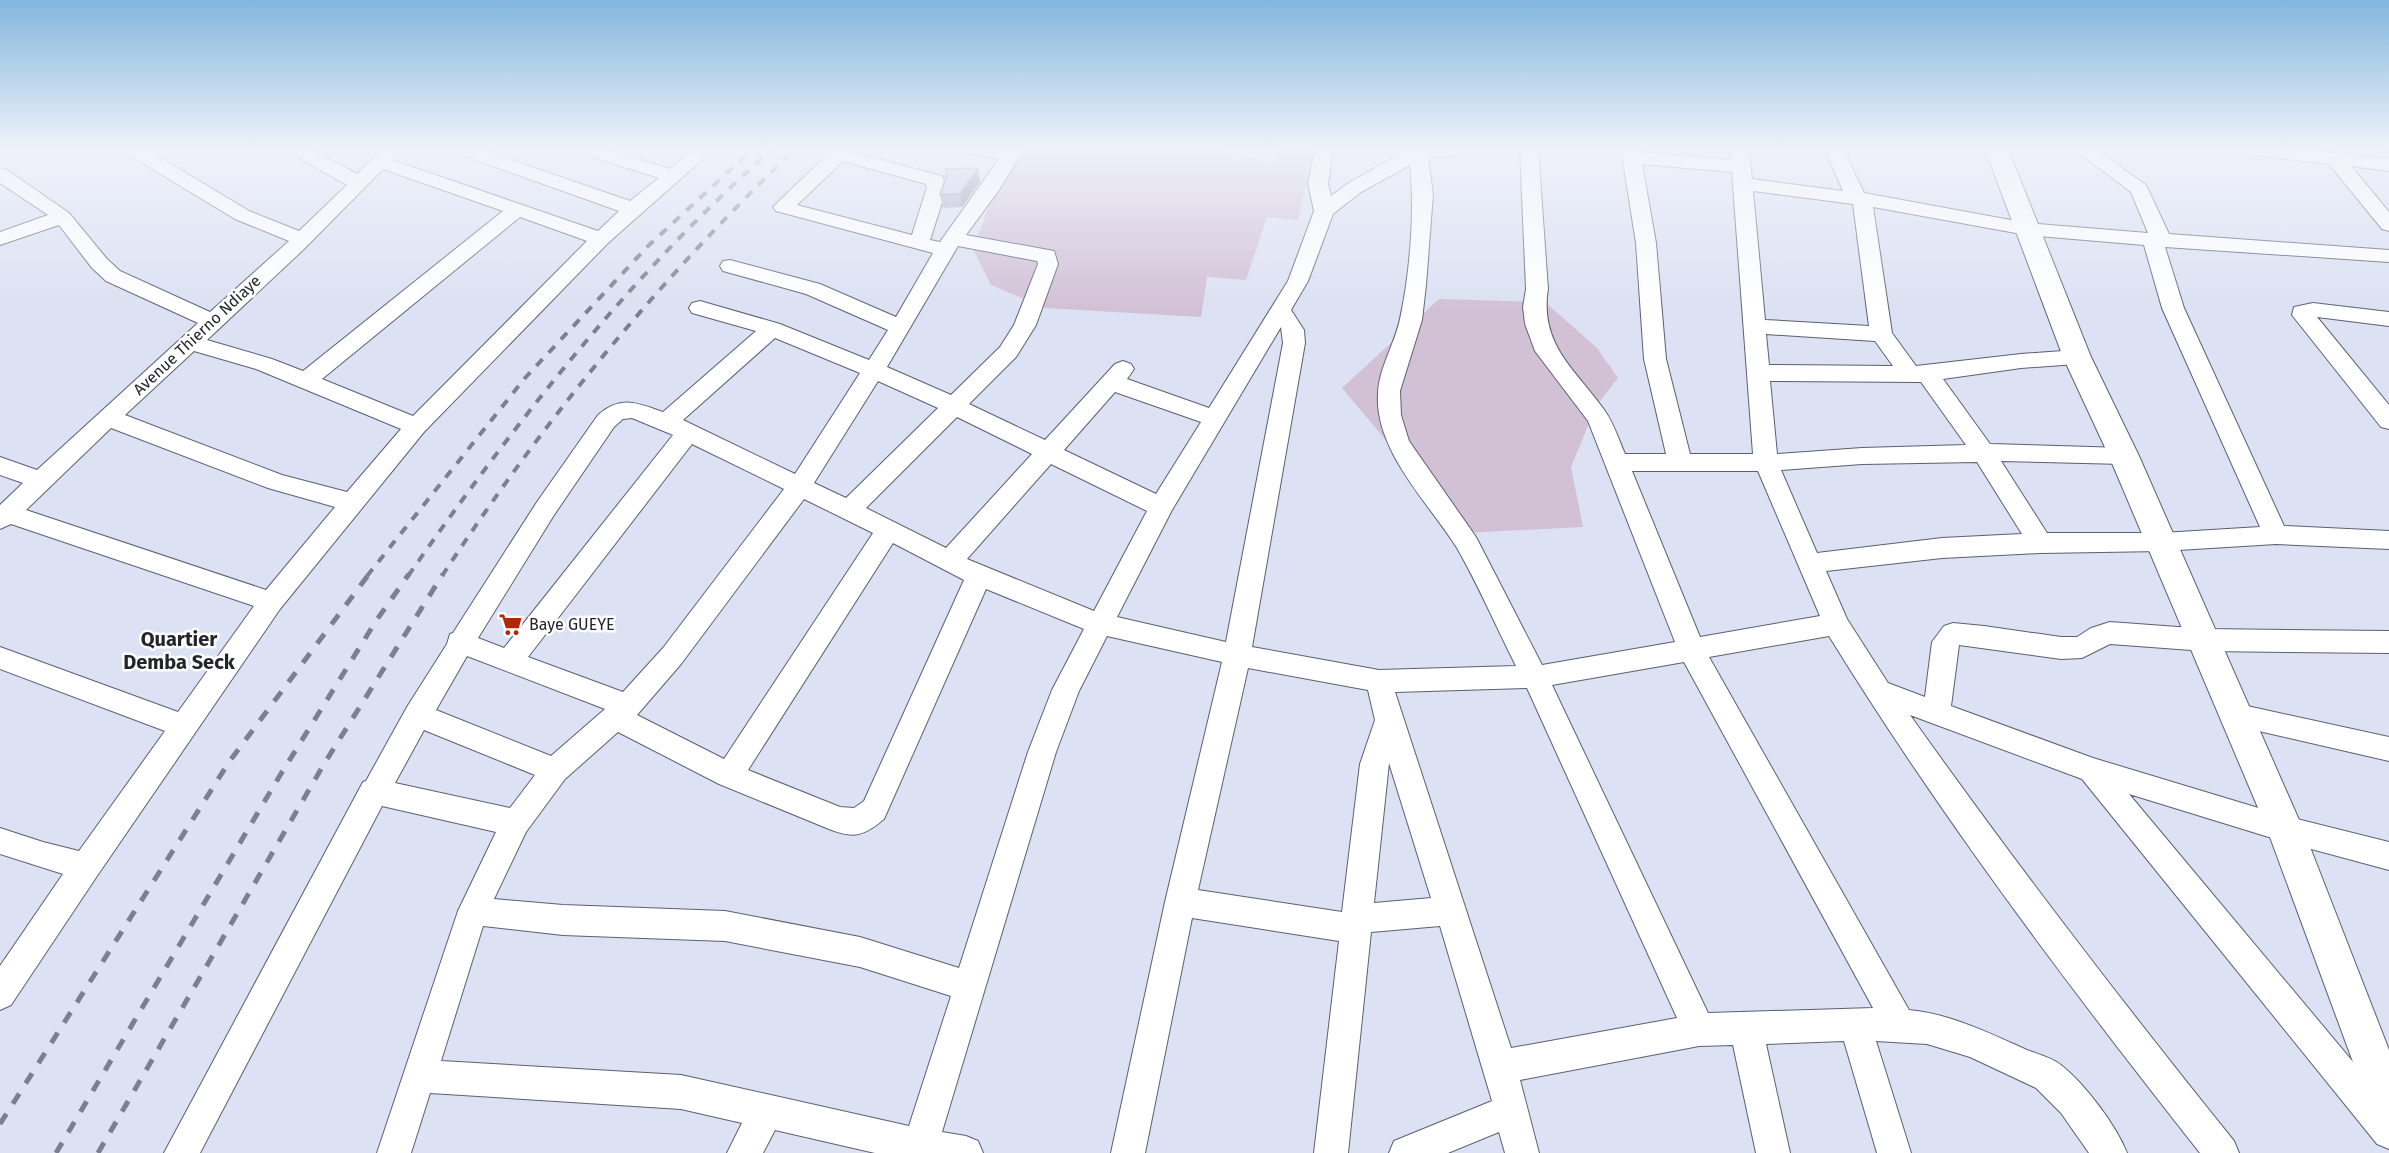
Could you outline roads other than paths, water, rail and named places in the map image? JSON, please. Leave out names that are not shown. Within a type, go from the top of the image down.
[{"type":"street","points":[[42,203],[62,217],[108,272],[211,321]]},
{"type":"street","points":[[222,203],[242,215],[302,239]]},
{"type":"street","name":"Avenue Thierno Ndiaye","points":[[3,516],[338,203]]},
{"type":"street","points":[[503,203],[602,239]]},
{"type":"street","points":[[615,203],[633,209]]},
{"type":"street","points":[[0,994],[86,866],[271,602],[416,426],[641,203]]},
{"type":"street","points":[[787,203],[783,207],[919,243],[950,244],[1038,253],[1047,256],[1048,264],[1025,325],[1008,352],[849,510]]},
{"type":"street","points":[[919,243],[932,203]]},
{"type":"street","points":[[394,1153],[473,911],[495,861],[516,823],[555,770],[622,712],[715,601],[800,486],[901,327],[950,244],[978,203]]},
{"type":"street","points":[[1322,203],[1324,211]]},
{"type":"street","points":[[919,1150],[968,986],[1054,718],[1099,624],[1161,507],[1298,281],[1324,211],[1335,203]]},
{"type":"street","points":[[1422,203],[1411,320],[1389,391],[1390,416],[1398,443],[1467,544],[1535,677],[1700,1030]]},
{"type":"street","points":[[1531,203],[1536,324],[1546,351],[1598,418],[1691,649],[1900,1024]]},
{"type":"street","points":[[1638,203],[1646,243],[1655,359],[1680,462]]},
{"type":"street","points":[[1745,203],[1766,463],[1836,624],[1878,691],[1963,813],[2144,1055],[2222,1153]]},
{"type":"street","points":[[1860,203],[1881,334],[1984,453],[2040,543]]},
{"type":"street","points":[[1880,203],[2027,229],[2389,256]]},
{"type":"street","points":[[2017,203],[2077,357],[2162,542],[2285,829],[2389,1104]]},
{"type":"street","points":[[2144,203],[2157,240],[2173,308],[2276,535]]},
{"type":"street","points":[[2370,203],[2389,225]]},
{"type":"street","points":[[305,381],[518,209]]},
{"type":"street","points":[[0,239],[62,217]]},
{"type":"street","points":[[730,266],[813,290],[901,327]]},
{"type":"street","points":[[700,308],[772,329],[874,370],[954,406],[1161,507]]},
{"type":"street","points":[[1128,1153],[1180,902],[1237,655],[1294,343],[1293,330],[1281,310]]},
{"type":"street","points":[[2389,319],[2313,310],[2302,312],[2380,401],[2389,421]]},
{"type":"street","points":[[1755,326],[1881,334]]},
{"type":"street","points":[[508,662],[678,427],[772,329]]},
{"type":"street","points":[[189,342],[244,358],[416,426]]},
{"type":"street","points":[[1759,373],[1918,374],[2021,361],[2077,357]]},
{"type":"street","points":[[949,562],[1117,375],[1214,418]]},
{"type":"street","points":[[181,1153],[373,791],[459,642],[543,510],[606,421],[617,411],[633,410],[678,427],[978,576],[1099,624],[1237,655],[1380,681],[1535,677],[1836,624]]},
{"type":"street","points":[[107,417],[276,482],[353,503]]},
{"type":"street","points":[[1617,463],[1766,463],[1862,456],[1984,453],[2124,456]]},
{"type":"street","points":[[0,466],[41,480]]},
{"type":"street","points":[[3,516],[271,602]]},
{"type":"street","points":[[729,775],[888,531]]},
{"type":"street","points":[[1811,563],[1942,548],[2040,543],[2162,542],[2276,535],[2389,540]]},
{"type":"street","points":[[459,642],[622,712],[729,775],[839,820],[859,822],[874,810],[978,576]]},
{"type":"street","points":[[1937,712],[1945,642],[1953,634],[2069,648],[2080,648],[2100,634],[2110,633],[2205,640],[2389,642]]},
{"type":"street","points":[[0,658],[184,726]]},
{"type":"street","points":[[1380,681],[1389,720],[1500,1067],[1509,1111],[1522,1153]]},
{"type":"street","points":[[1878,691],[2092,770],[2285,829],[2389,856]]},
{"type":"street","points":[[417,715],[555,770]]},
{"type":"street","points":[[2238,716],[2389,749]]},
{"type":"street","points":[[1331,1153],[1374,765],[1389,720]]},
{"type":"street","points":[[2092,770],[2389,1132]]},
{"type":"street","points":[[373,791],[516,823]]},
{"type":"street","points":[[0,841],[43,856],[86,866]]},
{"type":"street","points":[[1180,902],[1357,924],[1450,911]]},
{"type":"street","points":[[473,911],[563,920],[725,926],[860,952],[968,986]]},
{"type":"street","points":[[1855,1024],[1894,1153]]},
{"type":"street","points":[[1500,1067],[1700,1030],[1900,1024],[1927,1028],[1973,1042],[2048,1076],[2073,1101],[2110,1153]]},
{"type":"street","points":[[1746,1028],[1773,1153]]},
{"type":"street","points":[[420,1076],[681,1092],[767,1110],[919,1150],[966,1153]]},
{"type":"street","points":[[744,1153],[767,1110]]},
{"type":"street","points":[[1406,1153],[1509,1111]]},
{"type":"railway","points":[[367,576],[525,378],[648,246],[695,203]]},
{"type":"railway","points":[[408,576],[542,394],[615,308],[715,203]]},
{"type":"railway","points":[[442,576],[481,517],[606,352],[697,249],[741,203]]},
{"type":"railway","points":[[0,1124],[229,762],[369,574]]},
{"type":"railway","points":[[56,1153],[279,777],[376,621],[409,574]]},
{"type":"railway","points":[[98,1153],[324,764],[443,574]]},
{"type":"place","name":"Baye GUEYE","points":[[511,624]]},
{"type":"district","name":"Quartier Demba Seck","points":[[179,650]]}]
